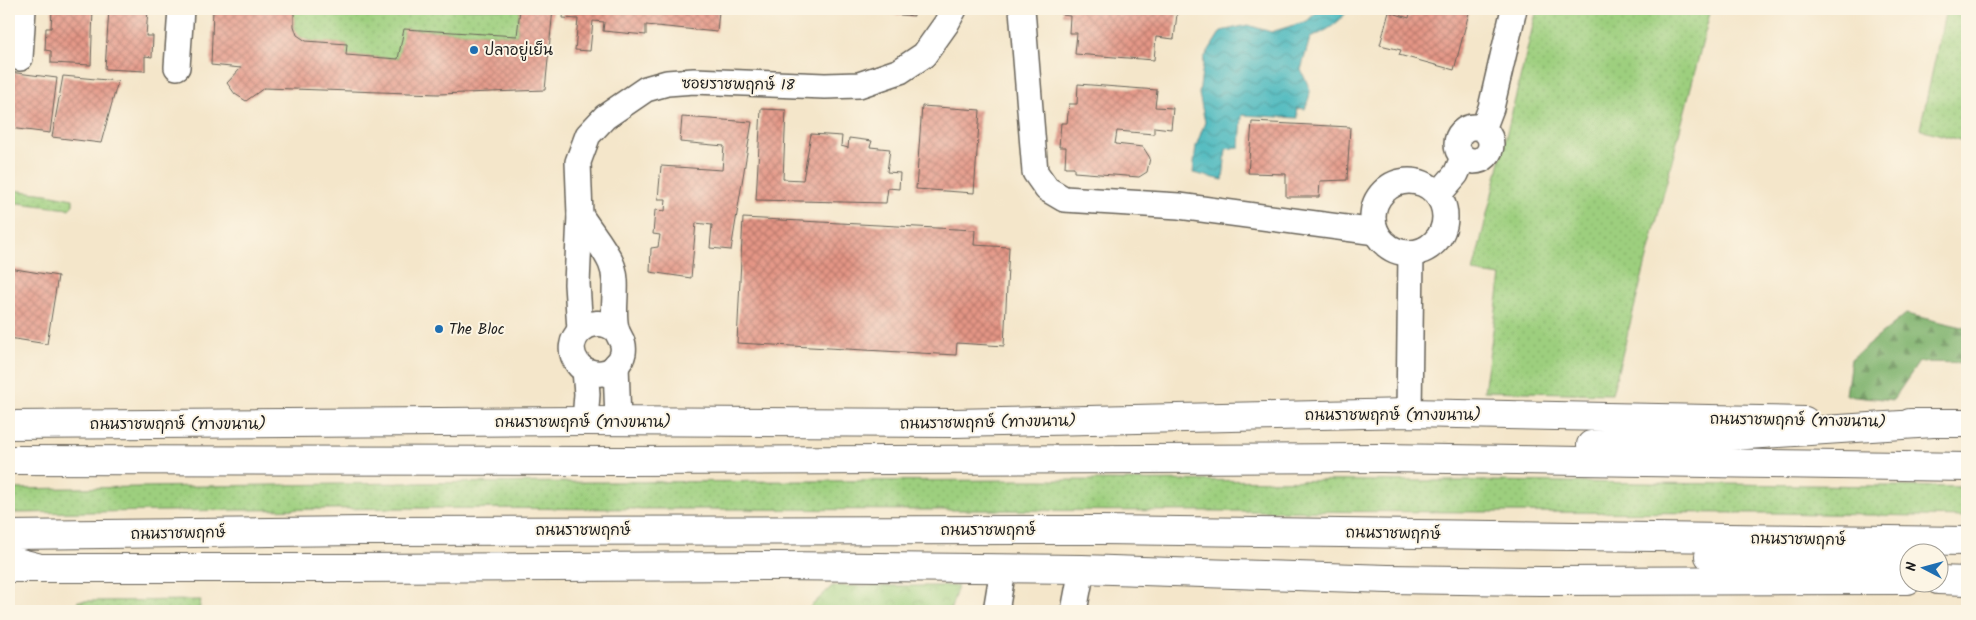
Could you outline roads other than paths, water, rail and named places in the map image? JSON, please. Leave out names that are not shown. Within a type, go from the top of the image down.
[{"type":"main road","name":"ถนนราชพฤกษ์ (ทางขนาน)","points":[[9,425],[585,421],[953,423],[1409,413],[1967,423]]},
{"type":"main road","points":[[1382,458],[1933,423]]},
{"type":"main road","points":[[9,460],[635,461],[1382,458],[1967,467]]},
{"type":"main road","name":"ถนนราชพฤกษ์","points":[[9,535],[576,530],[1101,530],[1967,541]]},
{"type":"main road","points":[[1499,534],[1542,550],[1885,562],[1898,567]]},
{"type":"main road","points":[[9,560],[37,568]]},
{"type":"main road","points":[[9,568],[778,566],[1082,569],[1388,579],[1532,581],[1898,580]]},
{"type":"street","points":[[20,58],[23,9]]},
{"type":"street","points":[[177,67],[181,9]]},
{"type":"street","name":"ซอยราชพฤกษ์ 18","points":[[585,421],[587,394],[584,370],[578,364],[572,347],[574,338],[580,330],[577,284],[580,215],[578,162],[588,135],[605,117],[646,89],[667,83],[694,80],[812,86],[859,85],[900,71],[924,55],[954,9]]},
{"type":"street","points":[[1022,9],[1035,172],[1046,189],[1064,199],[1179,206],[1376,232]]},
{"type":"street","points":[[1438,195],[1456,174],[1463,158],[1457,148],[1458,136],[1466,128],[1477,127],[1483,129],[1491,108],[1514,9]]},
{"type":"street","points":[[1406,180],[1418,181],[1429,186],[1438,195],[1444,206],[1446,218],[1443,231],[1436,241],[1426,249],[1402,253],[1382,242],[1376,232],[1373,221],[1374,209],[1378,198],[1385,189],[1395,183],[1406,180]]},
{"type":"street","points":[[580,215],[612,264],[615,290],[613,327],[623,344],[620,360],[609,371],[592,373],[584,370]]},
{"type":"street","points":[[1409,413],[1411,253]]},
{"type":"street","points":[[580,330],[594,323],[613,327]]},
{"type":"street","points":[[616,365],[618,421]]},
{"type":"street","points":[[996,611],[1003,569]]},
{"type":"street","points":[[1074,611],[1082,569]]},
{"type":"water","points":[[1320,9],[1349,9],[1332,26],[1310,38],[1301,70],[1310,93],[1305,109],[1297,108],[1298,118],[1242,115],[1240,147],[1226,149],[1223,180],[1193,173],[1196,146],[1205,122],[1199,94],[1204,58],[1221,31],[1248,25],[1271,32],[1307,21]]},
{"type":"place","name":"ปลาอยู่เย็น","points":[[474,50]]},
{"type":"place","name":"The Bloc","points":[[439,329]]}]
